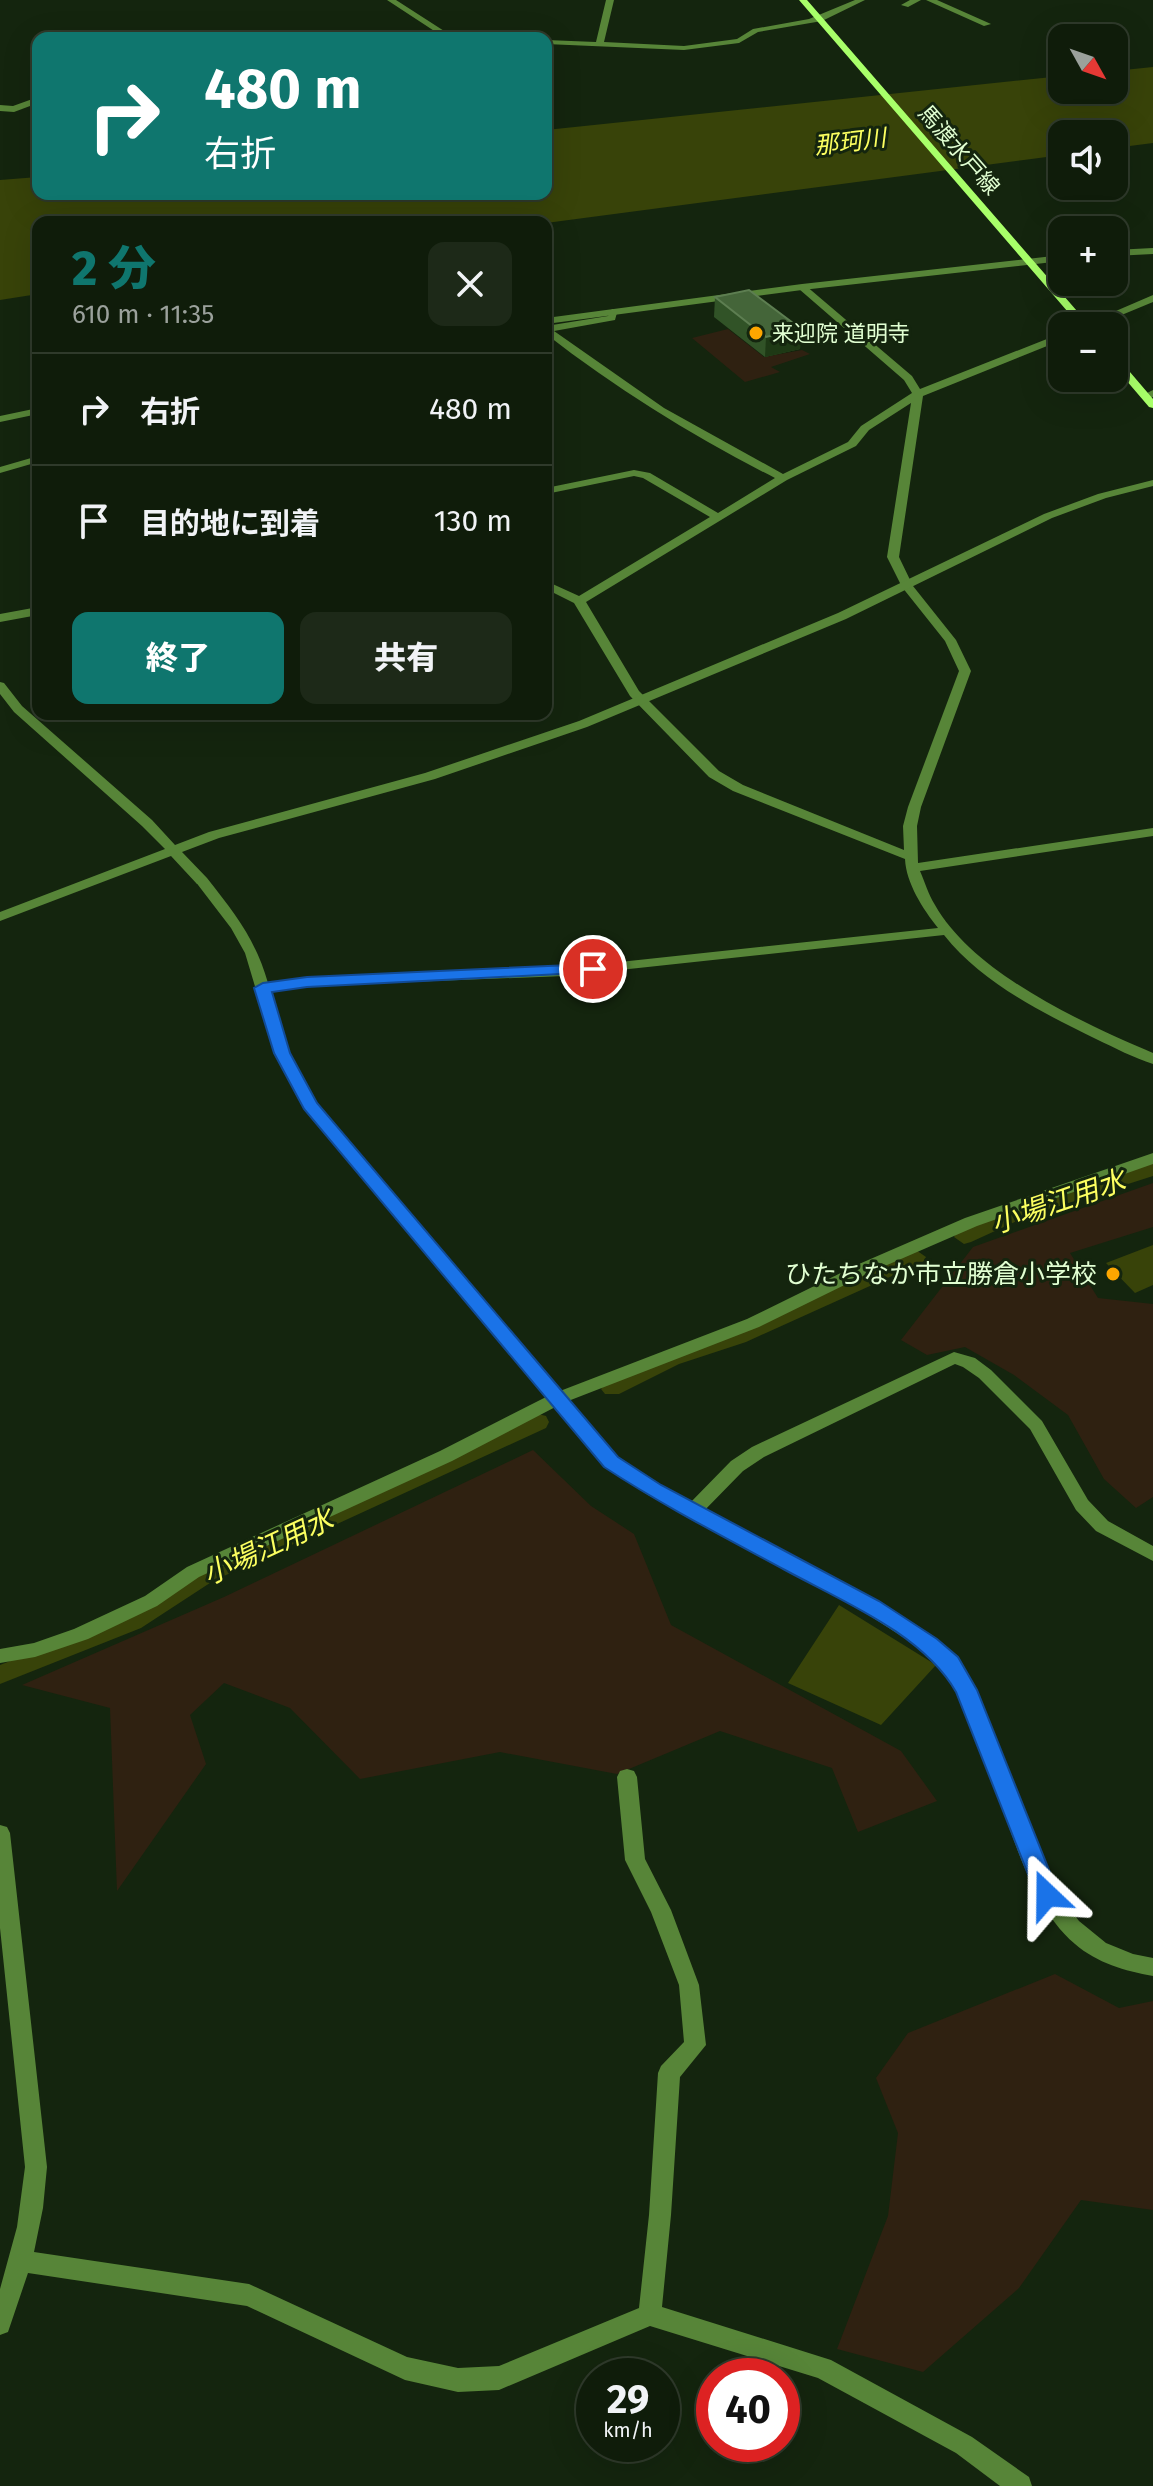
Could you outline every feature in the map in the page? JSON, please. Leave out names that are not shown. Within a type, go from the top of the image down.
[{"type":"main road","name":"馬渡水戸線","points":[[803,0],[1073,312]]},
{"type":"main road","points":[[1128,374],[1151,398]]},
{"type":"street","points":[[391,0],[442,32]]},
{"type":"street","points":[[599,44],[610,0]]},
{"type":"street","points":[[552,42],[698,47],[739,41],[744,35],[759,30],[820,19],[861,0]]},
{"type":"street","points":[[905,5],[917,0]]},
{"type":"street","points":[[930,0],[987,24]]},
{"type":"street","points":[[0,108],[14,109],[32,102]]},
{"type":"street","points":[[1128,253],[1151,252]]},
{"type":"street","points":[[552,320],[802,287],[1048,259]]},
{"type":"street","points":[[802,287],[908,378],[918,394],[893,557],[896,569],[953,641],[965,671],[911,822],[909,862],[921,892],[947,931],[977,963],[1010,987],[1153,1059]]},
{"type":"street","points":[[1119,312],[1153,298]]},
{"type":"street","points":[[552,328],[612,318],[615,311]]},
{"type":"street","points":[[552,334],[588,362],[683,425],[783,478]]},
{"type":"street","points":[[579,601],[783,478],[852,444],[865,428],[918,394],[1048,342]]},
{"type":"street","points":[[0,419],[32,412]]},
{"type":"street","points":[[0,470],[32,461]]},
{"type":"street","points":[[552,490],[634,473],[646,475],[717,517]]},
{"type":"street","points":[[0,917],[173,849],[271,818],[495,756],[643,701],[842,616],[1058,512],[1153,483]]},
{"type":"street","points":[[552,587],[579,601],[634,693],[714,774],[909,862],[1153,832]]},
{"type":"street","points":[[0,618],[32,612]]},
{"type":"street","points":[[0,686],[18,709],[147,823],[202,881],[252,953],[282,1053],[310,1105],[611,1462],[693,1511],[871,1607],[930,1645],[951,1663],[966,1690],[1040,1880],[1055,1910],[1068,1927],[1089,1943],[1118,1959],[1153,1967]]},
{"type":"street","points":[[263,988],[307,982],[564,972],[947,931]]},
{"type":"street","points":[[0,1656],[35,1650],[81,1634],[151,1601],[193,1572],[446,1456],[557,1399],[753,1323],[865,1268],[971,1222],[1153,1158]]},
{"type":"street","points":[[693,1511],[737,1466],[758,1452],[954,1358],[969,1362],[985,1374],[1027,1414],[1082,1505],[1102,1526],[1153,1554]]},
{"type":"street","points":[[627,1777],[635,1860],[661,1910],[689,1985],[695,2045],[669,2073],[650,2315]]},
{"type":"street","points":[[0,1833],[36,2167],[35,2194],[21,2261],[0,2324]]},
{"type":"street","points":[[21,2261],[249,2295],[405,2368],[458,2380],[499,2378],[650,2315],[823,2368],[952,2438],[1020,2486]]},
{"type":"shaded area","points":[[728,329],[764,357],[802,350],[810,354],[771,367],[780,372],[745,382],[692,338]]},
{"type":"shaded area","points":[[1153,1183],[1153,1227],[1070,1253],[1098,1298],[1153,1304],[1153,1497],[1136,1508],[1104,1479],[1068,1415],[1014,1375],[965,1347],[927,1355],[901,1340],[973,1247]]},
{"type":"shaded area","points":[[533,1450],[591,1506],[634,1534],[671,1625],[901,1751],[937,1801],[858,1832],[832,1768],[720,1731],[617,1774],[500,1752],[360,1779],[290,1708],[224,1683],[190,1715],[206,1764],[117,1891],[110,1708],[22,1685],[224,1597]]},
{"type":"shaded area","points":[[1055,1974],[1119,2008],[1153,2001],[1153,2210],[1081,2200],[1019,2288],[923,2372],[837,2349],[888,2216],[898,2133],[876,2078],[908,2033]]},
{"type":"water","name":"那珂川","points":[[1153,67],[1153,143],[1128,146],[1128,120],[1048,120],[1048,157],[552,222],[552,216],[32,216],[32,295],[0,300],[0,180],[32,177],[32,200],[552,200],[552,129],[1048,77],[1048,104],[1128,104],[1128,70]]},
{"type":"water","points":[[1153,1245],[1153,1285],[1135,1293],[1106,1263]]},
{"type":"water","points":[[839,1605],[936,1665],[881,1725],[788,1683]]},
{"type":"building","points":[[749,290],[801,329],[766,337],[715,297]]},
{"type":"waterway","name":"小場江用水","points":[[964,1237],[1021,1211],[1153,1169]]},
{"type":"waterway","name":"小場江用水","points":[[612,1389],[672,1359],[739,1337],[916,1257]]},
{"type":"waterway","name":"小場江用水","points":[[0,1675],[133,1622],[205,1575],[538,1422]]},
{"type":"place","name":"来迎院 道明寺","points":[[756,333]]},
{"type":"place","name":"ひたちなか市立勝倉小学校","points":[[1113,1274]]},
{"type":"route","points":[[593,969],[307,982],[263,988],[282,1053],[310,1105],[611,1462],[654,1490],[871,1607],[930,1645],[951,1663],[966,1690],[1047,1895]]}]
